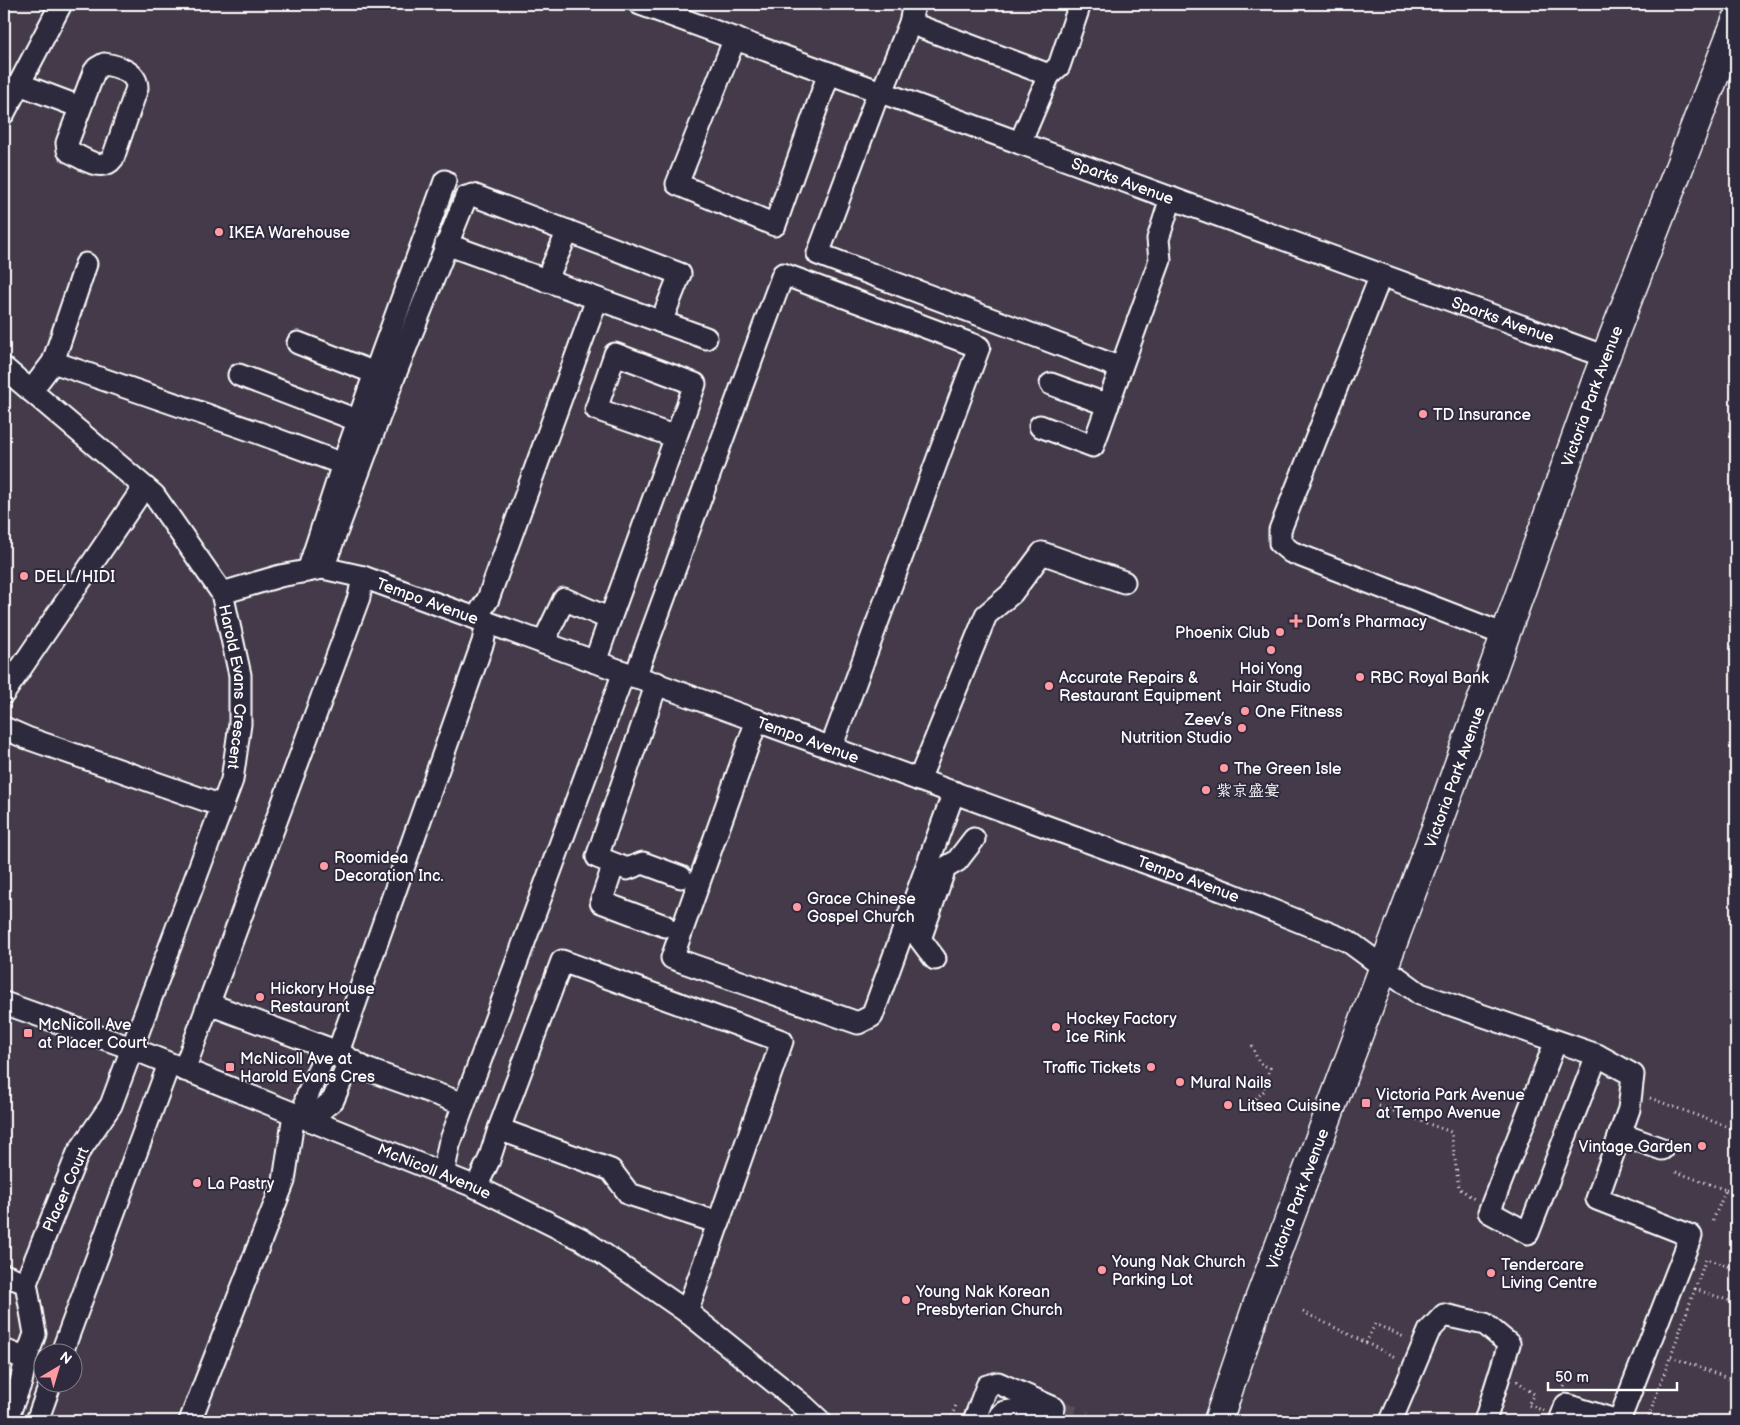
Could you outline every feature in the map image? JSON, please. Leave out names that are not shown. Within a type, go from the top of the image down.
[{"type":"main road","name":"Victoria Park Avenue","points":[[1218,1421],[1259,1300],[1437,825],[1606,358],[1736,21]]},
{"type":"street","points":[[4,114],[61,4]]},
{"type":"street","name":"Sparks Avenue","points":[[640,4],[881,92],[1027,126],[1171,198],[1606,358]]},
{"type":"street","points":[[1027,126],[1049,75],[1059,66],[1080,4]]},
{"type":"street","points":[[1049,75],[912,13],[818,254],[1122,368]]},
{"type":"street","points":[[735,38],[677,184],[775,224],[829,73]]},
{"type":"street","points":[[104,64],[132,74],[137,81],[138,88],[114,158],[107,164],[99,165],[68,150],[67,143],[80,107],[94,72],[104,64]]},
{"type":"street","points":[[19,84],[80,107]]},
{"type":"street","points":[[316,570],[343,464],[445,181]]},
{"type":"street","points":[[316,570],[466,197],[473,194],[680,274],[661,322]]},
{"type":"street","points":[[1040,426],[1093,446],[1160,260],[1158,239],[1171,198]]},
{"type":"street","points":[[546,281],[568,231]]},
{"type":"street","points":[[446,244],[706,338]]},
{"type":"street","points":[[31,391],[54,362],[86,264]]},
{"type":"street","points":[[443,1174],[449,1145],[464,1104],[783,274],[978,347],[831,748]]},
{"type":"street","points":[[1382,275],[1280,530],[1280,543],[1292,552],[1505,635]]},
{"type":"street","points":[[190,1421],[284,1181],[306,1099],[323,1059],[338,1052],[483,642],[481,620],[488,599],[597,299]]},
{"type":"street","points":[[298,343],[375,373]]},
{"type":"street","points":[[595,662],[610,619],[676,437],[695,384],[615,354],[596,409],[676,437]]},
{"type":"street","points":[[54,362],[343,464]]},
{"type":"street","name":"Harold Evans Crescent","points":[[4,368],[154,495],[222,593],[240,675],[240,724],[232,780],[131,1048]]},
{"type":"street","points":[[239,375],[359,421]]},
{"type":"street","points":[[1051,384],[1108,405]]},
{"type":"street","points":[[4,693],[144,487]]},
{"type":"street","points":[[919,780],[986,615],[1012,593],[1042,554],[1124,582]]},
{"type":"street","name":"Tempo Avenue","points":[[222,593],[280,576],[316,570],[363,577],[1221,890],[1348,941],[1420,994],[1597,1054],[1633,1075],[1630,1109],[1620,1134]]},
{"type":"street","points":[[66,1342],[176,1067],[209,1004],[356,606],[363,577]]},
{"type":"street","points":[[543,643],[564,599],[610,619]]},
{"type":"street","points":[[657,683],[597,858],[626,869],[643,863],[681,877]]},
{"type":"street","points":[[757,720],[672,958],[858,1023],[872,1016],[954,792]]},
{"type":"street","points":[[4,728],[27,738],[222,806]]},
{"type":"street","points":[[935,959],[920,940],[923,929],[945,868],[957,861],[974,839]]},
{"type":"street","points":[[614,864],[601,902],[665,926]]},
{"type":"street","points":[[476,1187],[490,1160],[499,1129],[562,961],[782,1041],[688,1312]]},
{"type":"street","name":"McNicoll Avenue","points":[[4,1003],[131,1048],[476,1187],[584,1240],[688,1312],[820,1421]]},
{"type":"street","points":[[209,1004],[338,1052],[366,1069],[464,1104]]},
{"type":"street","points":[[1556,1041],[1488,1212],[1528,1233],[1597,1054]]},
{"type":"street","name":"Placer Court","points":[[26,1283],[78,1153],[111,1105],[131,1048]]},
{"type":"street","points":[[499,1129],[611,1170],[629,1194],[719,1223]]},
{"type":"street","points":[[1556,1417],[1566,1405],[1619,1421],[1690,1236],[1597,1199],[1620,1134],[1662,1149]]},
{"type":"street","points":[[4,1275],[26,1283],[35,1334],[26,1358],[21,1382],[6,1421]]},
{"type":"street","points":[[1391,1421],[1430,1331],[1444,1314],[1485,1324],[1509,1344],[1485,1421]]},
{"type":"street","points":[[4,1350],[26,1358]]},
{"type":"street","points":[[974,1421],[987,1386],[998,1383],[1048,1415]]},
{"type":"street","points":[[37,1421],[47,1392]]},
{"type":"street","points":[[996,1421],[1004,1412],[1016,1410],[1048,1415]]},
{"type":"path","points":[[1252,1046],[1259,1064],[1270,1068],[1265,1083],[1265,1090],[1254,1101]]},
{"type":"path","points":[[1650,1098],[1736,1130]]},
{"type":"path","points":[[1379,1106],[1451,1132],[1459,1188]]},
{"type":"path","points":[[1676,1172],[1736,1193]]},
{"type":"path","points":[[1713,1220],[1726,1190]]},
{"type":"path","points":[[1647,1421],[1706,1259],[1736,1269]]},
{"type":"path","points":[[1695,1289],[1736,1303]]},
{"type":"path","points":[[1303,1312],[1414,1367]]},
{"type":"path","points":[[1366,1343],[1375,1324],[1411,1340]]},
{"type":"path","points":[[1671,1357],[1736,1381]]},
{"type":"path","points":[[1501,1368],[1534,1394],[1528,1405],[1556,1417]]},
{"type":"path","points":[[1561,1395],[1569,1377]]},
{"type":"path","points":[[1736,1399],[1729,1418],[1736,1420]]},
{"type":"path","points":[[950,1421],[956,1405]]},
{"type":"tunnel","points":[[1054,1408],[1085,1421]]},
{"type":"place","name":"IKEA Warehouse","points":[[219,232]]},
{"type":"place","name":"TD Insurance","points":[[1423,414]]},
{"type":"place","name":"DELL/HIDI","points":[[24,576]]},
{"type":"place","name":"Dom’s Pharmacy","points":[[1296,621]]},
{"type":"place","name":"Phoenix Club","points":[[1280,632]]},
{"type":"place","name":"Hoi Yong Hair Studio","points":[[1271,650]]},
{"type":"place","name":"RBC Royal Bank","points":[[1360,677]]},
{"type":"place","name":"Accurate Repairs & Restaurant Equipment","points":[[1049,686]]},
{"type":"place","name":"One Fitness","points":[[1245,711]]},
{"type":"place","name":"Zeev’s Nutrition Studio","points":[[1242,728]]},
{"type":"place","name":"The Green Isle","points":[[1224,768]]},
{"type":"place","name":"紫京盛宴","points":[[1206,790]]},
{"type":"place","name":"Roomidea Decoration Inc.","points":[[324,866]]},
{"type":"place","name":"Grace Chinese Gospel Church","points":[[797,907]]},
{"type":"place","name":"Hickory House Restaurant","points":[[260,997]]},
{"type":"place","name":"Hockey Factory Ice Rink","points":[[1056,1027]]},
{"type":"place","name":"McNicoll Ave at Placer Court","points":[[28,1033]]},
{"type":"place","name":"McNicoll Ave at Harold Evans Cres","points":[[230,1067]]},
{"type":"place","name":"Traffic Tickets","points":[[1151,1067]]},
{"type":"place","name":"Mural Nails","points":[[1180,1082]]},
{"type":"place","name":"Victoria Park Avenue at Tempo Avenue","points":[[1366,1103]]},
{"type":"place","name":"Litsea Cuisine","points":[[1228,1105]]},
{"type":"place","name":"Vintage Garden","points":[[1702,1146]]},
{"type":"place","name":"La Pastry","points":[[197,1183]]},
{"type":"place","name":"Young Nak Church Parking Lot","points":[[1102,1270]]},
{"type":"place","name":"Tendercare Living Centre","points":[[1491,1273]]},
{"type":"place","name":"Young Nak Korean Presbyterian Church","points":[[906,1300]]}]
